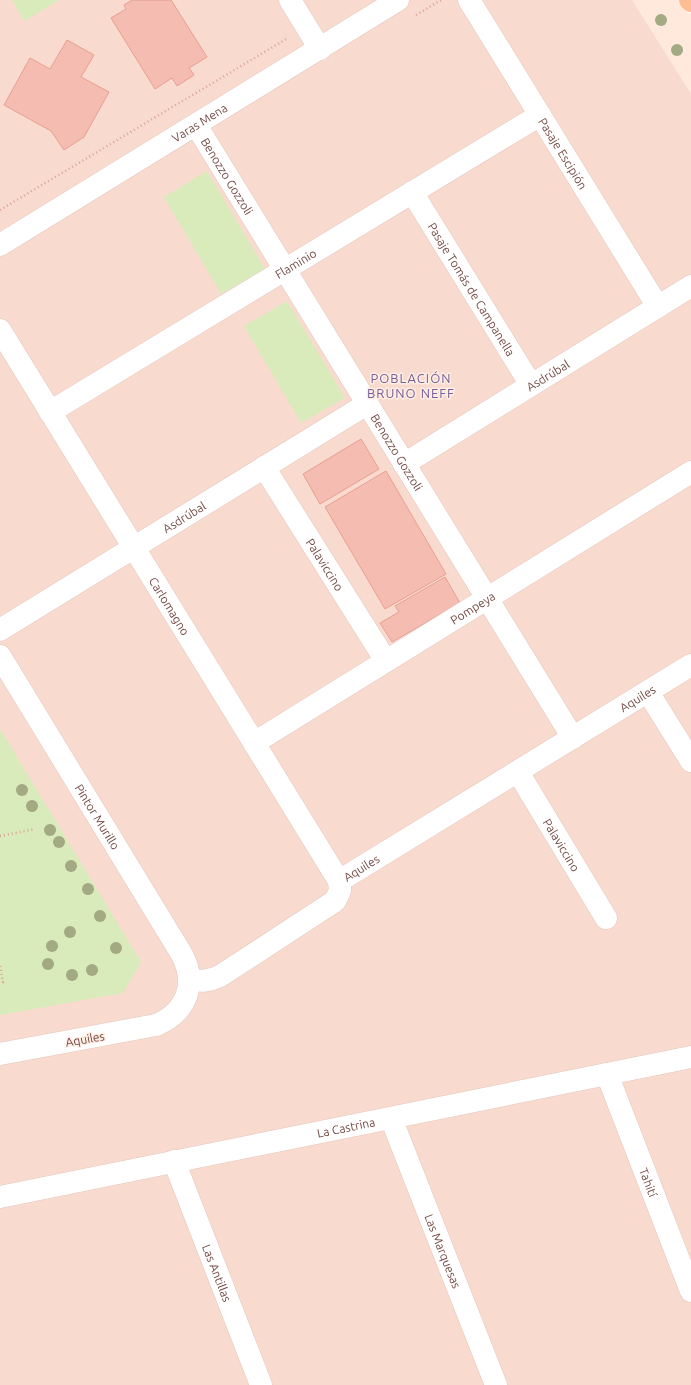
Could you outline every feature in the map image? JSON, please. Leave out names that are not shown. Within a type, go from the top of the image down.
[{"type":"street","points":[[290,0],[320,49]]},
{"type":"street","name":"Varas Mena","points":[[0,245],[398,0]]},
{"type":"street","name":"Pasaje Escipión","points":[[469,0],[658,306]]},
{"type":"street","name":"Flaminio","points":[[50,412],[540,114]]},
{"type":"street","name":"Benozzo Gozzoli","points":[[196,125],[572,738]]},
{"type":"street","name":"Pasaje Tomás de Campanella","points":[[412,192],[532,385]]},
{"type":"street","name":"Asdrúbal","points":[[404,464],[691,286]]},
{"type":"street","name":"Carlomagno","points":[[0,330],[339,881]]},
{"type":"street","name":"Asdrúbal","points":[[0,630],[367,404]]},
{"type":"street","name":"Palaviccino","points":[[264,467],[386,661]]},
{"type":"street","name":"Pompeya","points":[[254,743],[691,472]]},
{"type":"street","name":"Pintor Murillo","points":[[0,656],[181,953],[188,967],[190,980]]},
{"type":"street","name":"Aquiles","points":[[0,1054],[156,1026],[166,1021],[175,1014],[183,1004],[188,992],[190,980],[204,981],[220,976],[335,901],[340,891],[339,881],[691,665]]},
{"type":"street","points":[[648,692],[691,760]]},
{"type":"street","name":"Palaviccino","points":[[518,772],[606,918]]},
{"type":"street","name":"La Castrina","points":[[0,1197],[691,1056]]},
{"type":"street","name":"Tahití","points":[[607,1074],[691,1292]]},
{"type":"street","name":"Las Marquesas","points":[[391,1118],[496,1385]]},
{"type":"street","name":"Las Antillas","points":[[174,1161],[261,1385]]},
{"type":"path","points":[[0,210],[306,27]]},
{"type":"path","points":[[0,836],[35,829]]},
{"type":"path","points":[[0,966],[3,982],[0,983]]},
{"type":"shaded area","points":[[0,0],[632,0],[691,94],[691,1385],[0,1385]]},
{"type":"green space","points":[[12,0],[59,0],[24,21]]},
{"type":"green space","points":[[207,171],[265,269],[221,294],[164,197]]},
{"type":"green space","points":[[287,301],[345,398],[301,423],[244,326]]},
{"type":"green space","points":[[0,729],[141,962],[123,993],[0,1015]]},
{"type":"building","points":[[132,0],[171,0],[207,57],[189,68],[194,75],[177,86],[172,78],[155,89],[111,18],[126,9],[124,5]]},
{"type":"building","points":[[67,40],[94,55],[81,77],[109,92],[84,137],[64,150],[51,131],[4,105],[30,58],[50,69]]},
{"type":"building","points":[[361,439],[379,469],[320,504],[303,474]]},
{"type":"building","points":[[386,471],[446,574],[385,609],[325,507]]},
{"type":"building","points":[[445,577],[460,603],[392,642],[380,623],[399,612],[395,606]]},
{"type":"district","name":"POBLACIÓN BRUNO NEFF","points":[[411,386]]}]
